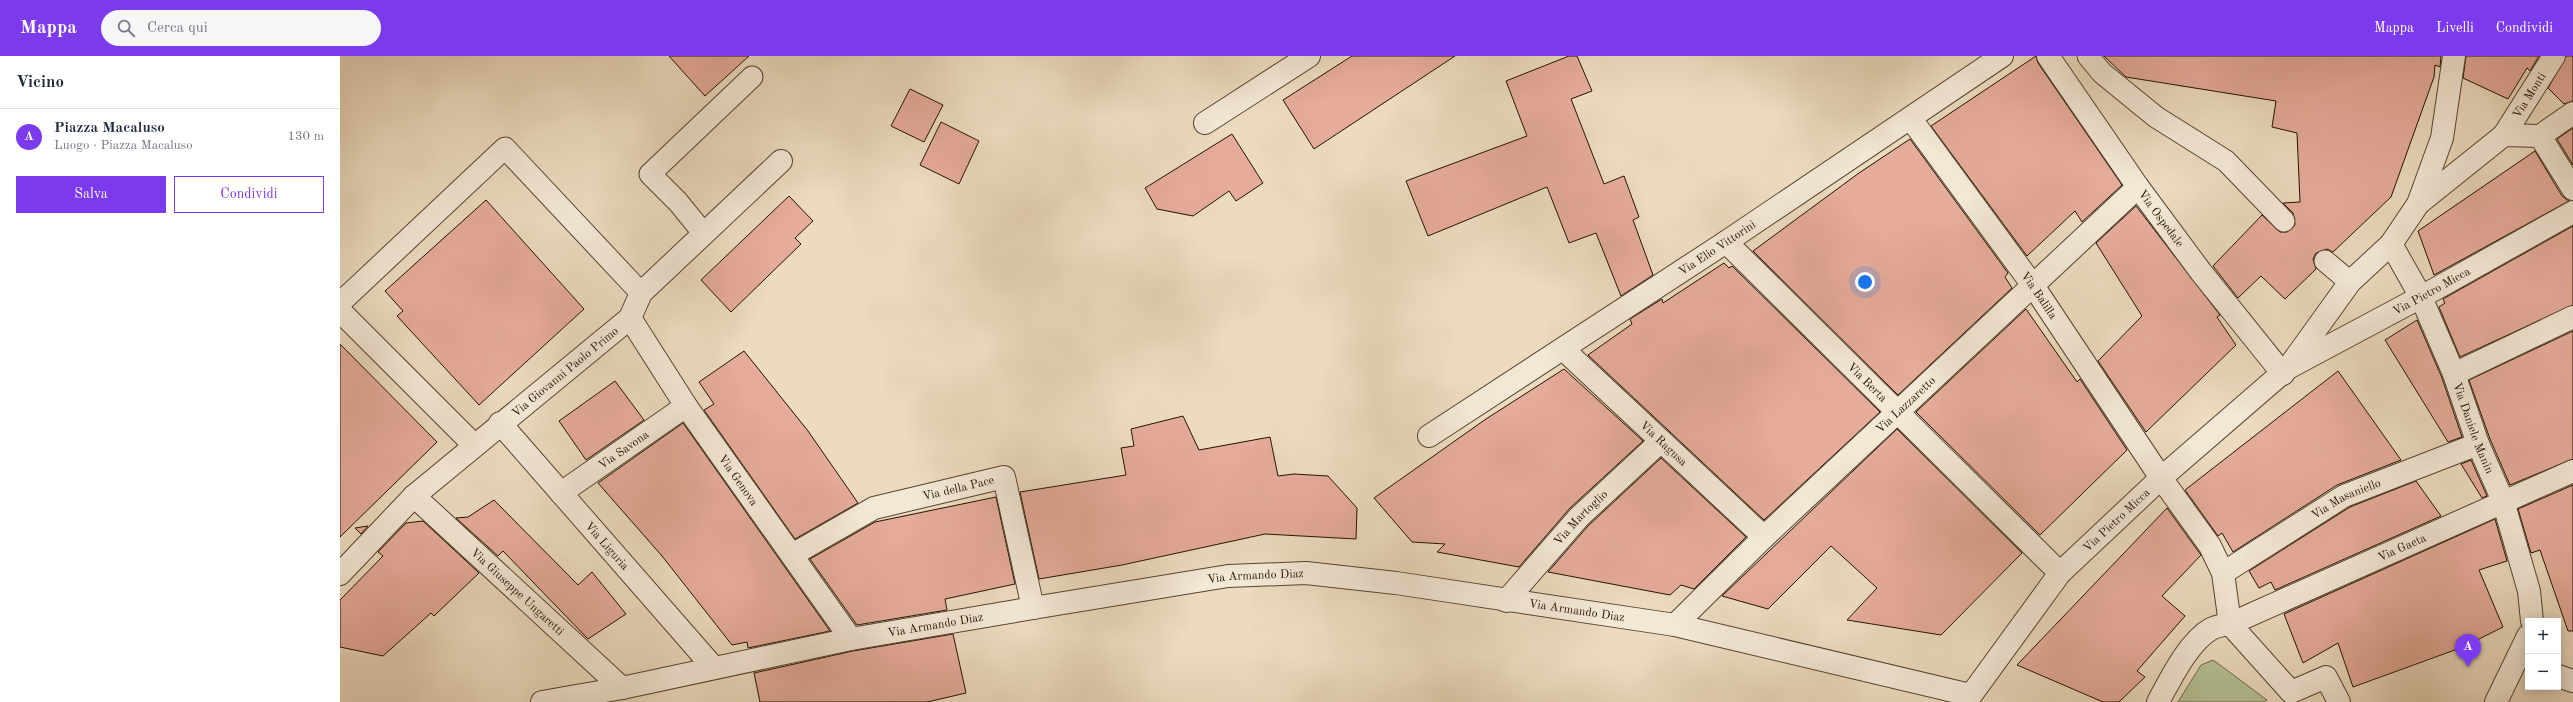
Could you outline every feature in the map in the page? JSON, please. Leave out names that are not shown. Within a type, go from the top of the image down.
[{"type":"street","points":[[1205,123],[1309,56]]},
{"type":"street","name":"Via Elio Vittorini","points":[[1430,436],[1726,242],[1911,119],[2002,56]]},
{"type":"street","name":"Via Ospedale","points":[[2048,56],[2138,187],[2201,272],[2285,371]]},
{"type":"street","points":[[2418,204],[2442,138],[2454,56]]},
{"type":"street","name":"Via Monti","points":[[2418,204],[2504,135],[2554,56]]},
{"type":"street","points":[[2504,135],[2540,136],[2573,113]]},
{"type":"street","name":"Via Balilla","points":[[1911,119],[2034,287],[2161,478],[2210,546],[2223,572],[2230,624]]},
{"type":"street","points":[[2540,136],[2573,189]]},
{"type":"street","name":"Via Giovanni Paolo Primo","points":[[342,566],[414,496],[500,423],[630,318],[641,293],[782,162]]},
{"type":"street","name":"Via Lazzaretto","points":[[1675,625],[1764,537],[2034,287],[2138,187]]},
{"type":"street","name":"Via Pietro Micca","points":[[2285,371],[2350,282],[2391,244],[2418,204]]},
{"type":"street","name":"Via Pietro Micca","points":[[1968,699],[2060,573],[2161,478],[2285,371],[2422,297],[2573,212]]},
{"type":"street","name":"Via Berta","points":[[1726,242],[2060,573]]},
{"type":"street","name":"Via Daniele Manin","points":[[2391,244],[2422,297],[2454,374],[2478,444],[2503,501],[2529,591],[2532,618]]},
{"type":"street","points":[[340,311],[474,445]]},
{"type":"street","points":[[2454,374],[2573,317]]},
{"type":"street","name":"Via Genova","points":[[630,318],[686,406],[851,639]]},
{"type":"street","name":"Via Ragusa","points":[[1563,349],[1764,537]]},
{"type":"street","name":"Via Savona","points":[[561,493],[686,406]]},
{"type":"street","name":"Via Liguria","points":[[500,423],[714,668]]},
{"type":"street","name":"Via Martoglio","points":[[1506,601],[1580,518],[1661,441]]},
{"type":"street","name":"Via Masaniello","points":[[2223,572],[2344,496],[2478,444]]},
{"type":"street","name":"Via Gaeta","points":[[2158,702],[2175,671],[2194,645],[2212,628],[2230,624],[2573,471]]},
{"type":"street","name":"Via della Pace","points":[[792,555],[874,508],[1004,477],[1033,608]]},
{"type":"street","name":"Via Giuseppe Ungaretti","points":[[414,496],[622,688]]},
{"type":"street","name":"Via Armando Diaz","points":[[542,702],[622,688],[851,639],[1033,608],[1228,576],[1306,573],[1396,583],[1506,601],[1675,625],[1968,699]]},
{"type":"street","points":[[2230,624],[2290,692],[2326,677],[2338,702]]},
{"type":"street","points":[[2496,702],[2522,664],[2525,650]]},
{"type":"street","points":[[2561,677],[2573,681]]},
{"type":"lane","points":[[2088,56],[2102,73],[2156,117],[2226,161],[2284,221]]},
{"type":"lane","points":[[704,234],[678,202],[650,174],[752,77]]},
{"type":"lane","points":[[340,303],[505,148],[641,293]]},
{"type":"lane","points":[[2325,261],[2350,282]]},
{"type":"green space","points":[[2213,660],[2267,700],[2263,702],[2178,702],[2201,665]]},
{"type":"building","points":[[669,56],[749,56],[705,96]]},
{"type":"building","points":[[1352,56],[1455,56],[1314,149],[1283,100]]},
{"type":"building","points":[[1569,56],[1577,56],[1592,91],[1571,99],[1604,184],[1624,176],[1639,217],[1633,220],[1653,275],[1621,296],[1596,233],[1569,243],[1547,187],[1428,236],[1406,181],[1527,136],[1506,81]]},
{"type":"building","points":[[2036,56],[2038,63],[2122,185],[2082,222],[2075,211],[2027,256],[1931,126]]},
{"type":"building","points":[[2104,56],[2441,56],[2440,67],[2435,65],[2434,77],[2391,197],[2333,252],[2327,249],[2316,253],[2313,259],[2316,269],[2285,299],[2261,276],[2238,298],[2213,266],[2262,215],[2280,232],[2287,232],[2295,225],[2293,213],[2283,203],[2300,202],[2297,133],[2272,127],[2276,101],[2126,77]]},
{"type":"building","points":[[2466,56],[2539,56],[2530,71],[2527,68],[2508,99],[2463,78]]},
{"type":"building","points":[[2566,56],[2573,56],[2573,101],[2564,104],[2548,88]]},
{"type":"building","points":[[910,89],[943,105],[924,142],[891,126]]},
{"type":"building","points":[[941,122],[979,141],[959,184],[920,165]]},
{"type":"building","points":[[2573,128],[2573,165],[2557,139]]},
{"type":"building","points":[[1232,134],[1263,183],[1236,201],[1229,191],[1193,216],[1157,209],[1145,188]]},
{"type":"building","points":[[1910,139],[2008,273],[2005,277],[2012,288],[1898,395],[1753,251],[1859,173]]},
{"type":"building","points":[[2535,151],[2562,196],[2569,201],[2434,275],[2418,231]]},
{"type":"building","points":[[789,196],[813,221],[795,238],[801,244],[731,312],[701,280]]},
{"type":"building","points":[[486,200],[584,309],[479,405],[397,316],[403,311],[385,291]]},
{"type":"building","points":[[2136,206],[2220,315],[2217,317],[2236,345],[2146,432],[2098,361],[2142,316],[2096,243]]},
{"type":"building","points":[[2573,226],[2573,305],[2460,357],[2439,307],[2445,303],[2443,299]]},
{"type":"building","points":[[1724,263],[1729,268],[1732,266],[1880,412],[1764,520],[1588,355],[1632,324],[1630,319],[1662,299],[1663,303]]},
{"type":"building","points":[[2026,309],[2077,382],[2080,379],[2127,450],[2040,535],[1916,412]]},
{"type":"building","points":[[2417,320],[2442,378],[2462,437],[2448,442],[2385,340]]},
{"type":"building","points":[[2573,331],[2573,459],[2510,485],[2490,439],[2469,380]]},
{"type":"building","points":[[340,344],[437,442],[340,537]]},
{"type":"building","points":[[744,351],[808,431],[858,503],[795,539],[704,410],[714,404],[699,382]]},
{"type":"building","points":[[1564,369],[1643,441],[1570,508],[1519,567],[1437,552],[1445,544],[1412,542],[1374,498],[1486,419]]},
{"type":"building","points":[[2338,371],[2401,460],[2337,485],[2233,552],[2222,533],[2218,536],[2185,490]]},
{"type":"building","points":[[615,381],[644,420],[586,460],[559,421]]},
{"type":"building","points":[[1183,416],[1199,450],[1270,437],[1278,476],[1294,474],[1328,476],[1357,508],[1356,539],[1265,534],[1122,565],[1039,579],[1020,492],[1126,475],[1121,448],[1134,446],[1131,429]]},
{"type":"building","points":[[683,423],[830,631],[748,648],[747,642],[732,645],[662,556],[598,483]]},
{"type":"building","points":[[1897,429],[2022,553],[1941,635],[1847,620],[1877,588],[1831,546],[1768,609],[1722,596]]},
{"type":"building","points":[[1661,458],[1746,537],[1694,589],[1681,585],[1670,595],[1548,572],[1588,526]]},
{"type":"building","points":[[2471,460],[2487,496],[2482,498],[2461,464]]},
{"type":"building","points":[[2416,481],[2441,516],[2275,590],[2271,582],[2259,588],[2249,571],[2350,507]]},
{"type":"building","points":[[2573,485],[2573,631],[2568,631],[2540,550],[2531,553],[2518,509]]},
{"type":"building","points":[[996,497],[1015,584],[945,599],[947,610],[857,625],[810,559],[875,522]]},
{"type":"building","points":[[494,500],[578,585],[592,572],[626,614],[588,639],[503,551],[498,556],[456,518],[468,517]]},
{"type":"building","points":[[2167,508],[2201,555],[2162,596],[2185,616],[2137,671],[2145,677],[2119,702],[2103,702],[2017,665]]},
{"type":"building","points":[[2495,519],[2507,561],[2479,570],[2503,627],[2463,647],[2353,687],[2338,643],[2303,663],[2284,614]]},
{"type":"building","points":[[423,521],[479,573],[434,616],[431,613],[383,656],[340,647],[340,600],[383,556],[378,552],[406,523]]},
{"type":"building","points":[[368,526],[361,534],[355,528]]},
{"type":"building","points":[[953,634],[966,693],[927,702],[760,702],[754,673],[853,651]]},
{"type":"place","name":"Piazza Macaluso","points":[[2468,667]]}]
